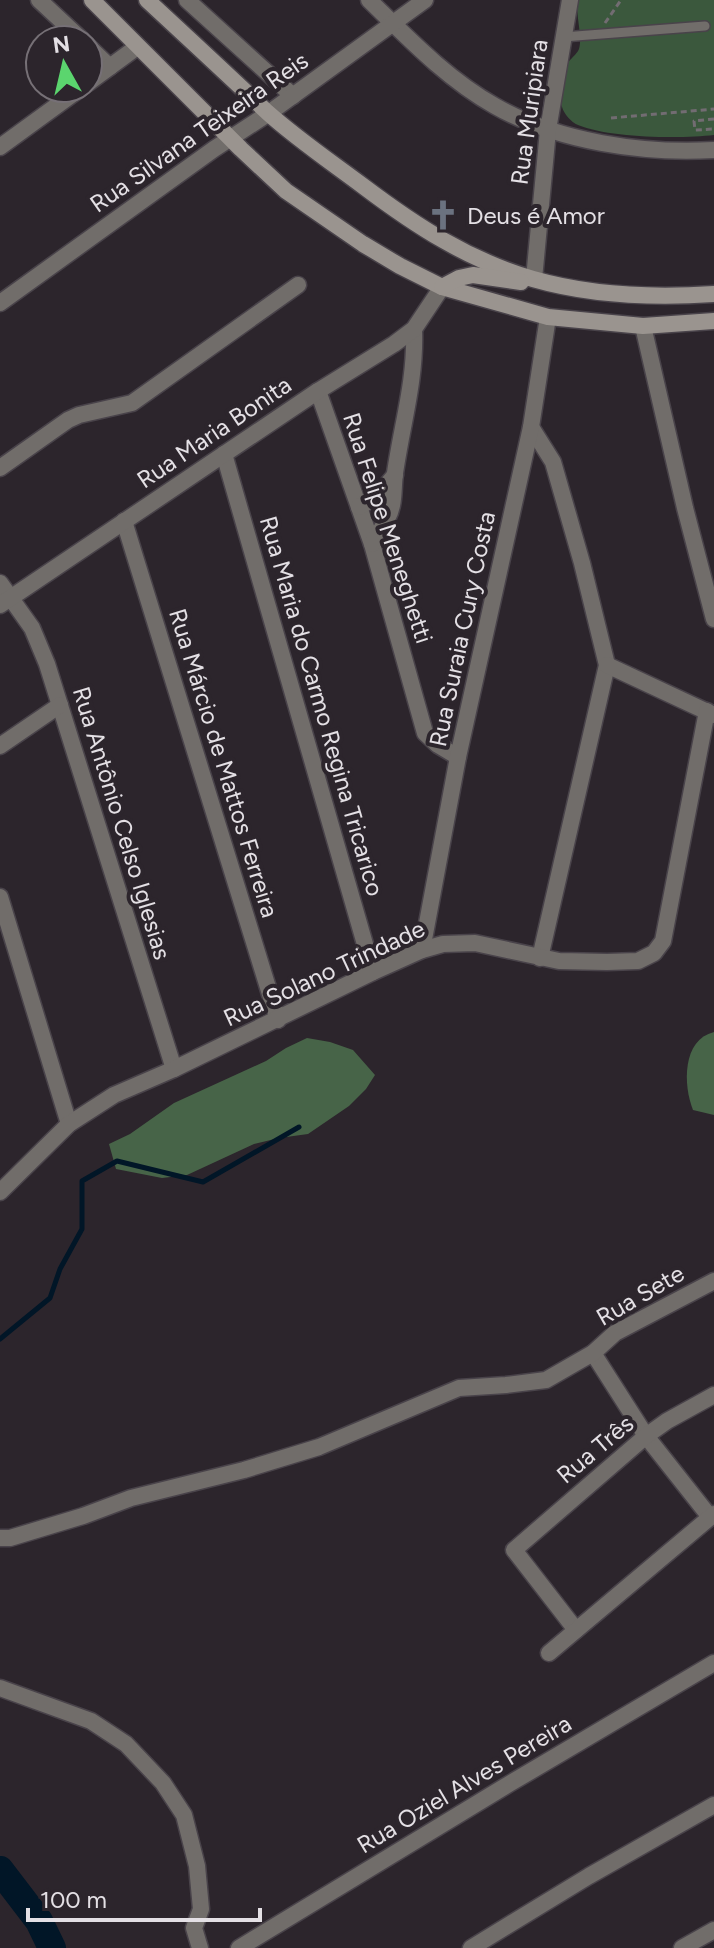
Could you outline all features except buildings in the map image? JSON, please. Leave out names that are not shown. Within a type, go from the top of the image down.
[{"type":"main road","points":[[92,0],[286,191],[400,266],[442,287],[548,317],[643,326],[714,321]]},
{"type":"main road","points":[[147,0],[306,144],[428,233],[493,265],[534,279],[605,293],[681,297],[714,294]]},
{"type":"main road","points":[[442,287],[473,275],[524,283],[534,279]]},
{"type":"street","points":[[39,0],[65,24]]},
{"type":"street","points":[[187,0],[293,96]]},
{"type":"street","points":[[369,0],[426,56],[461,83],[495,106],[548,130],[621,146],[714,150]]},
{"type":"street","name":"Rua Silvana Teixeira Reis","points":[[0,303],[425,0]]},
{"type":"street","name":"Rua Muripiara","points":[[534,279],[548,130],[570,0]]},
{"type":"street","points":[[104,71],[137,47]]},
{"type":"street","points":[[104,61],[110,67]]},
{"type":"street","points":[[0,147],[59,104]]},
{"type":"street","points":[[0,468],[68,420],[132,403],[298,285]]},
{"type":"street","name":"Rua Maria Bonita","points":[[6,601],[318,391],[394,344],[414,329],[442,287]]},
{"type":"street","name":"Rua Suraia Cury Costa","points":[[422,950],[458,757],[531,427],[548,317]]},
{"type":"street","points":[[643,326],[714,619]]},
{"type":"street","points":[[372,544],[389,515],[394,495],[412,383],[414,329]]},
{"type":"street","name":"Rua Felipe Meneghetti","points":[[318,391],[372,544],[425,733],[458,757]]},
{"type":"street","points":[[531,427],[553,462],[607,665],[540,958]]},
{"type":"street","name":"Rua Maria do Carmo Regina Tricarico","points":[[224,454],[373,972]]},
{"type":"street","points":[[359,507],[371,501],[395,475]]},
{"type":"street","name":"Rua Márcio de Mattos Ferreira","points":[[124,521],[278,1020]]},
{"type":"street","name":"Rua Antônio Celso Iglesias","points":[[0,583],[6,601],[32,628],[47,664],[174,1069]]},
{"type":"street","points":[[607,665],[711,713]]},
{"type":"street","points":[[0,746],[60,705]]},
{"type":"street","name":"Rua Solano Trindade","points":[[0,1192],[69,1124],[114,1095],[422,950],[443,944],[475,943],[559,961],[638,961],[654,953],[663,941],[711,713]]},
{"type":"street","points":[[0,897],[69,1124]]},
{"type":"street","name":"Rua Sete","points":[[0,1538],[10,1538],[131,1498],[232,1474],[319,1447],[459,1388],[546,1380],[593,1353],[615,1333],[714,1281]]},
{"type":"street","points":[[549,1653],[712,1515],[646,1436],[593,1353]]},
{"type":"street","name":"Rua Três","points":[[576,1630],[514,1550],[646,1436],[714,1395]]},
{"type":"street","name":"Rua Oziel Alves Pereira","points":[[239,1948],[714,1663]]},
{"type":"street","points":[[0,1688],[91,1721],[126,1744],[163,1783],[184,1815],[197,1866],[201,1909],[194,1928],[200,1948]]},
{"type":"street","points":[[471,1948],[714,1805]]},
{"type":"street","points":[[682,1948],[714,1930]]},
{"type":"lane","points":[[563,37],[705,26]]},
{"type":"path","points":[[597,35],[621,0]]},
{"type":"path","points":[[611,118],[714,109]]},
{"type":"path","points":[[714,119],[694,121],[695,130],[714,129]]},
{"type":"green space","points":[[578,0],[714,0],[714,135],[626,135],[591,129],[570,120],[562,107],[561,92],[567,64],[580,44]]},
{"type":"green space","points":[[714,1032],[714,1115],[693,1110],[687,1076],[696,1044]]},
{"type":"green space","points":[[307,1038],[353,1050],[375,1075],[349,1106],[308,1134],[254,1144],[187,1175],[162,1178],[116,1169],[109,1144],[130,1134],[174,1103],[266,1061]]},
{"type":"waterway","points":[[0,1339],[50,1298],[60,1269],[82,1229],[82,1181],[117,1161],[203,1182],[299,1127]]},
{"type":"waterway","points":[[0,1870],[39,1921],[52,1948]]},
{"type":"place","name":"Deus é Amor","points":[[443,215]]}]
